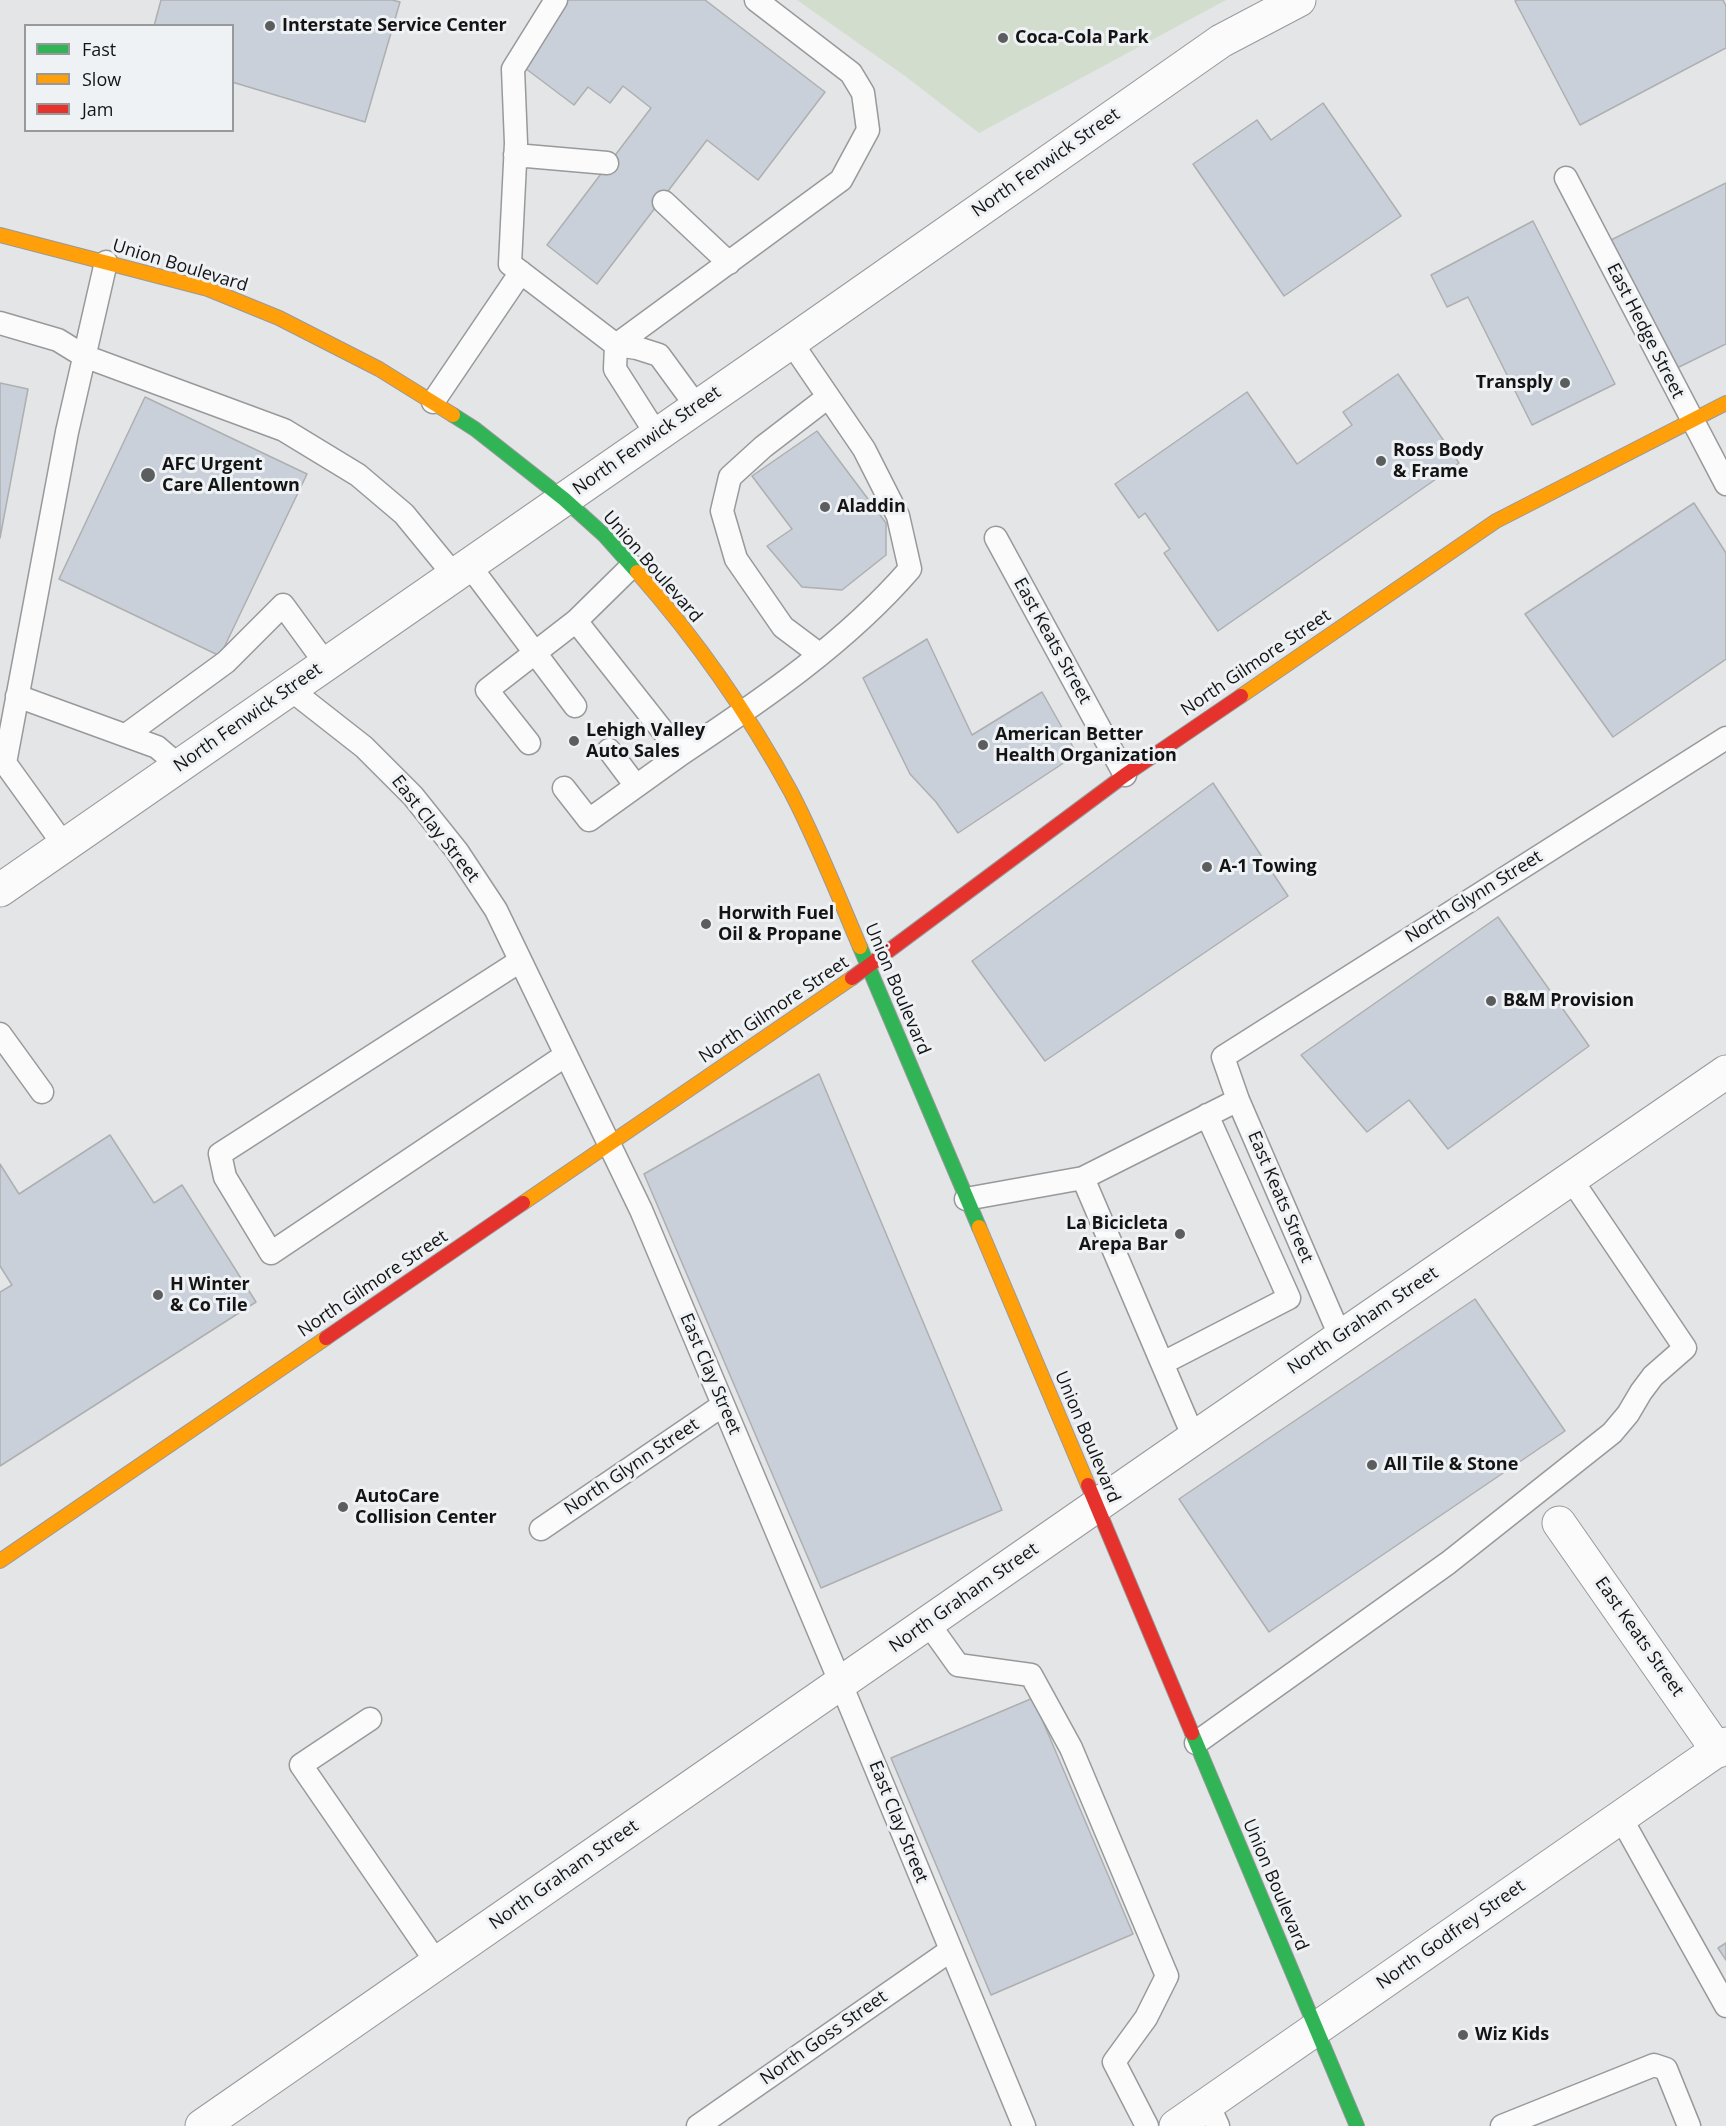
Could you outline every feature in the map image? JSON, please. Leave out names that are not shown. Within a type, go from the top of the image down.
[{"type":"main road","name":"Union Boulevard","points":[[0,235],[208,290],[279,318],[380,369],[475,429],[564,499],[604,535],[675,615],[743,712],[791,793],[822,858],[1357,2126]]},
{"type":"main road","name":"North Gilmore Street","points":[[0,1562],[868,968],[1125,775],[1496,521],[1726,403]]},
{"type":"street","name":"North Fenwick Street","points":[[0,890],[1221,41],[1299,0]]},
{"type":"street","name":"North Graham Street","points":[[202,2126],[1340,1336],[1726,1072]]},
{"type":"street","name":"East Keats Street","points":[[1559,1523],[1722,1748]]},
{"type":"street","name":"North Godfrey Street","points":[[1176,2126],[1213,2115],[1316,2029],[1722,1748]]},
{"type":"lane","points":[[556,0],[513,69],[515,155],[510,264],[616,345],[637,348],[659,355],[697,407]]},
{"type":"lane","points":[[616,345],[841,180],[868,130],[863,93],[851,74],[756,0]]},
{"type":"lane","points":[[515,155],[607,163]]},
{"type":"lane","name":"East Hedge Street","points":[[1566,178],[1726,484]]},
{"type":"lane","points":[[664,202],[729,262]]},
{"type":"lane","points":[[64,845],[5,763],[64,444],[106,262]]},
{"type":"lane","points":[[433,402],[521,272]]},
{"type":"lane","points":[[0,322],[58,340],[84,356],[284,430],[358,475],[404,514],[461,570],[536,653],[575,706]]},
{"type":"lane","points":[[564,788],[589,820],[743,712],[856,626],[910,569],[898,516],[864,449],[791,342]]},
{"type":"lane","points":[[616,345],[615,369],[657,435]]},
{"type":"lane","points":[[819,654],[783,627],[736,559],[722,511],[730,477],[763,447],[828,397]]},
{"type":"lane","name":"East Keats Street","points":[[996,538],[1125,775]]},
{"type":"lane","points":[[529,743],[487,690],[576,621],[632,567]]},
{"type":"lane","points":[[126,735],[226,662],[283,605],[326,664]]},
{"type":"lane","points":[[576,621],[681,754]]},
{"type":"lane","name":"East Clay Street","points":[[290,689],[364,747],[414,796],[457,851],[489,900],[641,1210],[1024,2126]]},
{"type":"lane","points":[[17,696],[157,747],[178,766]]},
{"type":"lane","name":"North Glynn Street","points":[[1223,1057],[1726,738]]},
{"type":"lane","points":[[609,750],[636,786]]},
{"type":"lane","points":[[520,961],[220,1154],[225,1177],[271,1253],[566,1055]]},
{"type":"lane","points":[[0,1034],[42,1092]]},
{"type":"lane","name":"East Keats Street","points":[[1223,1057],[1238,1100],[1340,1336]]},
{"type":"lane","points":[[966,1198],[1083,1178],[1238,1100]]},
{"type":"lane","points":[[1163,1363],[1289,1298],[1207,1115]]},
{"type":"lane","points":[[1083,1178],[1194,1437]]},
{"type":"lane","points":[[1196,1743],[1448,1563],[1612,1433],[1628,1414],[1653,1376],[1685,1348],[1571,1179]]},
{"type":"lane","name":"North Glynn Street","points":[[541,1529],[723,1405]]},
{"type":"lane","points":[[928,1623],[958,1665],[1031,1675],[1071,1748],[1167,1976],[1146,2018],[1114,2062],[1147,2126]]},
{"type":"lane","points":[[370,1719],[301,1764],[437,1963]]},
{"type":"lane","points":[[1621,1818],[1726,2006]]},
{"type":"lane","name":"North Goss Street","points":[[698,2126],[951,1950]]},
{"type":"lane","points":[[1502,2126],[1654,2065],[1666,2069],[1689,2126]]},
{"type":"green space","name":"Coca-Cola Park","points":[[797,0],[1226,0],[979,133],[905,76]]},
{"type":"building","points":[[161,0],[392,0],[400,2],[365,122],[234,83],[234,24],[155,24]]},
{"type":"building","points":[[565,0],[705,0],[825,92],[758,180],[707,140],[597,284],[547,245],[651,108],[623,86],[610,103],[588,87],[574,105],[517,62]]},
{"type":"building","points":[[1723,0],[1726,6],[1726,48],[1580,125],[1515,1]]},
{"type":"building","points":[[1323,103],[1401,216],[1284,296],[1193,164],[1257,120],[1271,140]]},
{"type":"building","points":[[1726,183],[1726,344],[1673,370],[1609,241]]},
{"type":"building","points":[[1533,221],[1615,384],[1532,425],[1468,297],[1447,307],[1431,275]]},
{"type":"building","points":[[1398,374],[1459,463],[1218,631],[1164,553],[1170,549],[1145,513],[1139,518],[1115,484],[1247,392],[1297,464],[1352,425],[1343,412]]},
{"type":"building","points":[[0,383],[28,389],[0,538]]},
{"type":"building","points":[[145,397],[307,474],[220,656],[59,579]]},
{"type":"building","name":"Aladdin","points":[[817,431],[886,523],[886,555],[842,590],[802,587],[767,546],[792,529],[752,476]]},
{"type":"building","points":[[1694,503],[1726,553],[1726,659],[1613,737],[1525,614]]},
{"type":"building","name":"American Better Health Organization","points":[[927,639],[972,735],[1042,692],[1077,754],[958,833],[936,802],[910,774],[863,678]]},
{"type":"building","points":[[1213,783],[1288,896],[1045,1061],[972,961]]},
{"type":"building","points":[[1498,917],[1589,1046],[1448,1149],[1409,1100],[1367,1132],[1301,1055]]},
{"type":"building","points":[[819,1074],[1002,1510],[821,1588],[644,1174]]},
{"type":"building","points":[[110,1135],[154,1203],[182,1185],[256,1302],[0,1466],[0,1292],[12,1285],[0,1266],[0,1164],[19,1194]]},
{"type":"building","name":"All Tile & Stone","points":[[1475,1299],[1565,1431],[1269,1632],[1179,1499]]},
{"type":"building","points":[[1033,1698],[1133,1934],[991,1995],[891,1758]]},
{"type":"building","points":[[1726,1943],[1726,1960],[1718,1948]]},
{"type":"traffic: fast","points":[[453,415],[475,429],[564,499],[604,535],[637,572]]},
{"type":"traffic: fast","points":[[860,947],[979,1227]]},
{"type":"traffic: fast","points":[[1192,1733],[1357,2126]]},
{"type":"traffic: slow","points":[[0,235],[208,289],[279,318],[379,369],[453,415]]},
{"type":"traffic: slow","points":[[1241,696],[1496,521],[1726,403]]},
{"type":"traffic: slow","points":[[637,572],[700,650],[757,734],[810,830],[860,947]]},
{"type":"traffic: slow","points":[[523,1203],[852,978]]},
{"type":"traffic: slow","points":[[979,1227],[1088,1485]]},
{"type":"traffic: slow","points":[[0,1561],[326,1338]]},
{"type":"traffic: jam","points":[[852,978],[1125,775],[1241,696]]},
{"type":"traffic: jam","points":[[326,1338],[523,1203]]},
{"type":"traffic: jam","points":[[1088,1485],[1192,1733]]},
{"type":"place","name":"Interstate Service Center","points":[[270,26]]},
{"type":"place","name":"Coca-Cola Park","points":[[1003,38]]},
{"type":"place","name":"Transply","points":[[1565,383]]},
{"type":"place","name":"Ross Body & Frame","points":[[1381,461]]},
{"type":"place","name":"AFC Urgent Care Allentown","points":[[148,475]]},
{"type":"place","name":"Aladdin","points":[[825,507]]},
{"type":"place","name":"Lehigh Valley Auto Sales","points":[[574,741]]},
{"type":"place","name":"American Better Health Organization","points":[[983,745]]},
{"type":"place","name":"A-1 Towing","points":[[1207,867]]},
{"type":"place","name":"Horwith Fuel Oil & Propane","points":[[706,924]]},
{"type":"place","name":"B&M Provision","points":[[1491,1001]]},
{"type":"place","name":"La Bicicleta Arepa Bar","points":[[1180,1234]]},
{"type":"place","name":"H Winter & Co Tile","points":[[158,1295]]},
{"type":"place","name":"All Tile & Stone","points":[[1372,1465]]},
{"type":"place","name":"AutoCare Collision Center","points":[[343,1507]]},
{"type":"place","name":"Wiz Kids","points":[[1463,2035]]}]
